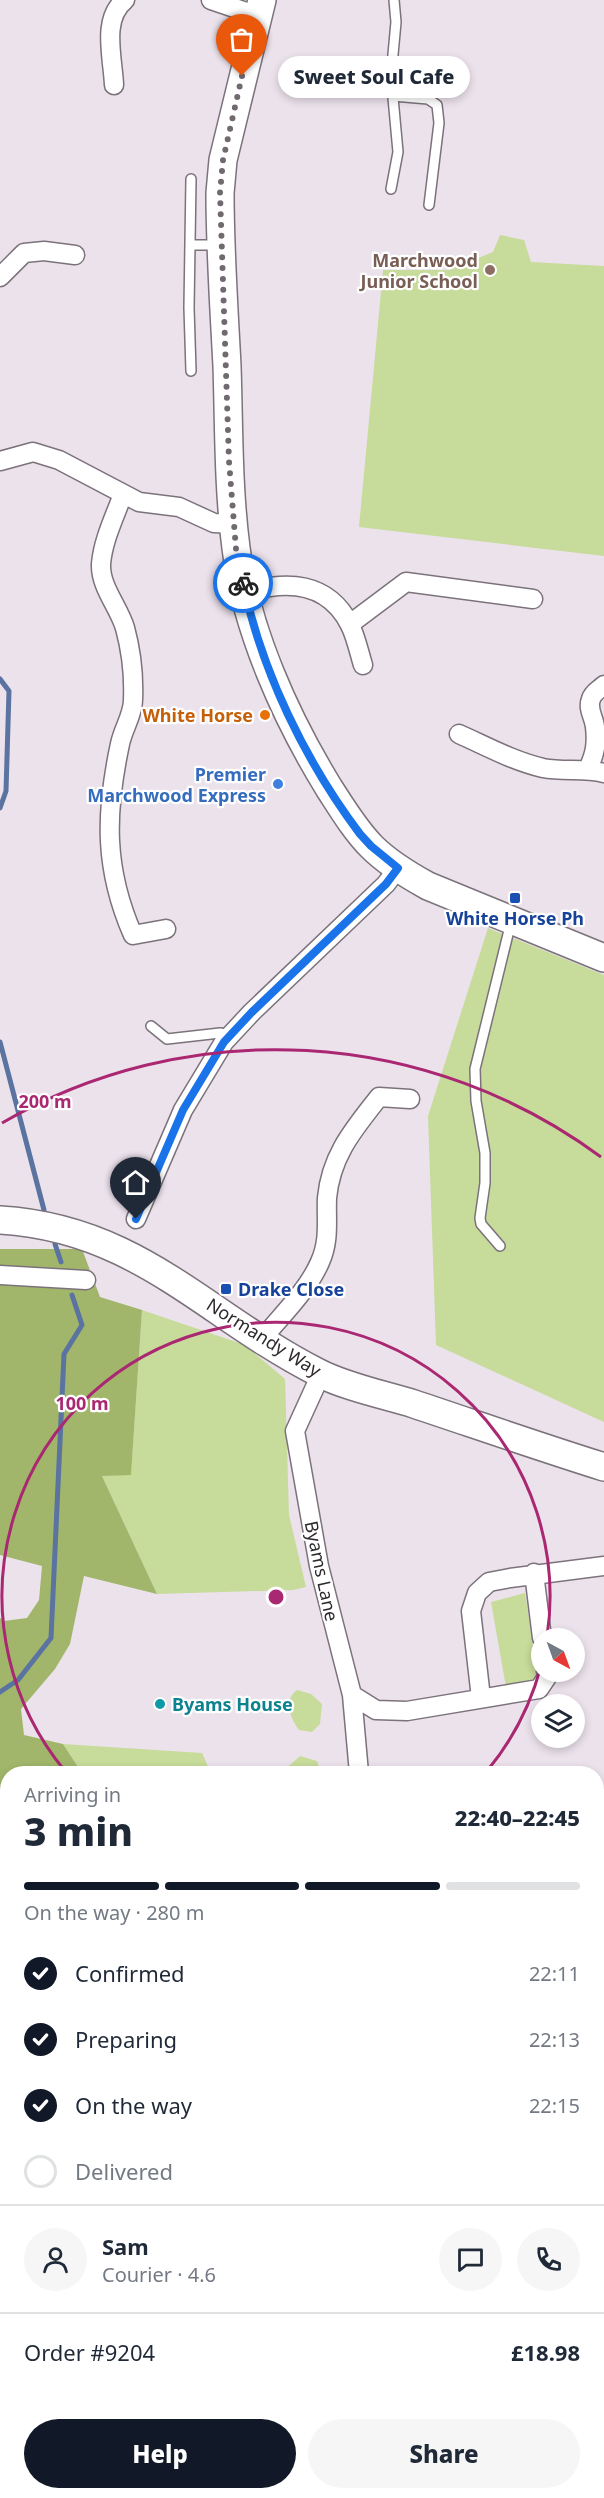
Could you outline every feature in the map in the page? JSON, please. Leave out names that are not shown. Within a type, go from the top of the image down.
[{"type":"street","points":[[114,85],[110,25],[112,15],[125,0]]},
{"type":"street","points":[[211,0],[260,8],[223,160],[220,193],[220,245],[236,549],[245,593],[273,677],[304,747],[360,834],[371,846],[398,868],[428,886],[604,958]]},
{"type":"street","points":[[0,277],[24,253],[44,251],[75,255]]},
{"type":"street","points":[[0,461],[33,452],[59,460],[139,502],[179,507],[214,523],[234,524]]},
{"type":"street","points":[[123,494],[107,538],[101,565],[108,592],[124,627],[132,666],[134,703],[120,742],[114,781],[109,823],[111,862],[119,904],[133,936],[166,929]]},
{"type":"street","points":[[350,624],[406,582],[533,599]]},
{"type":"street","points":[[245,593],[272,585],[288,585],[314,590],[332,601],[350,624],[363,665]]},
{"type":"street","points":[[459,734],[513,758],[543,768],[564,771],[596,771],[595,725],[589,708],[590,700],[595,692],[604,685]]},
{"type":"street","points":[[136,1219],[183,1110],[230,1035],[386,884],[398,868]]},
{"type":"street","points":[[262,1340],[320,1263],[328,1228],[327,1197],[335,1162],[347,1137],[379,1097],[410,1099]]},
{"type":"street","name":"Normandy Way","points":[[0,1220],[63,1230],[132,1255],[174,1280],[262,1340],[321,1374],[604,1467]]},
{"type":"street","points":[[0,1275],[86,1280]]},
{"type":"street","name":"Byams Lane","points":[[321,1374],[295,1431],[319,1566],[352,1695],[358,1766]]},
{"type":"street","points":[[481,1698],[471,1611],[477,1593],[489,1582],[534,1573],[604,1566]]},
{"type":"street","points":[[534,1573],[541,1628]]},
{"type":"street","points":[[352,1695],[376,1710],[407,1711],[539,1689],[544,1682]]},
{"type":"lane","points":[[391,189],[398,152],[391,76],[396,22],[394,0]]},
{"type":"lane","points":[[393,96],[428,99],[436,105],[439,123],[429,205]]},
{"type":"lane","points":[[191,178],[189,308],[191,371]]},
{"type":"lane","points":[[190,245],[220,245]]},
{"type":"lane","points":[[500,1246],[481,1224],[480,1218],[485,1183],[485,1153],[476,1101],[475,1069],[512,920]]},
{"type":"lane","points":[[150,1026],[166,1039],[220,1033],[230,1035]]},
{"type":"green space","points":[[500,235],[524,240],[531,262],[604,266],[604,556],[359,527],[383,270],[449,270],[493,252]]},
{"type":"green space","points":[[488,928],[604,975],[604,1422],[436,1345],[428,1116]]},
{"type":"green space","points":[[0,1249],[82,1249],[100,1297],[142,1310],[131,1475],[102,1476],[157,1594],[84,1576],[70,1644],[55,1669],[21,1709],[24,1735],[63,1744],[77,1766],[0,1766],[0,1618],[4,1621],[27,1618],[39,1600],[42,1566],[0,1555]]},
{"type":"green space","points":[[142,1310],[245,1345],[285,1379],[289,1515],[306,1587],[293,1590],[157,1594],[102,1476],[131,1474]]},
{"type":"green space","points":[[525,1593],[531,1632],[531,1680],[506,1687],[491,1602]]},
{"type":"green space","points":[[297,1690],[311,1694],[322,1704],[320,1724],[312,1732],[299,1730],[291,1715],[290,1699]]},
{"type":"green space","points":[[63,1744],[202,1753],[208,1766],[77,1766]]},
{"type":"green space","points":[[300,1756],[317,1761],[319,1766],[289,1766]]},
{"type":"waterway","points":[[0,679],[9,691],[6,791],[0,808]]},
{"type":"waterway","points":[[0,1042],[44,1210]]},
{"type":"waterway","points":[[55,1244],[61,1262]]},
{"type":"waterway","points":[[0,1692],[18,1680],[51,1638],[64,1354],[82,1325],[72,1295]]},
{"type":"way so far","points":[[242,76],[223,160],[220,193],[220,245],[227,368],[229,461],[236,549],[243,583]]},
{"type":"place","name":"Sweet Soul Cafe","points":[[242,76]]},
{"type":"place","name":"Marchwood Junior School","points":[[490,270]]},
{"type":"place","name":"White Horse","points":[[265,715]]},
{"type":"place","name":"Premier Marchwood Express","points":[[278,784]]},
{"type":"place","name":"White Horse Ph","points":[[515,898]]},
{"type":"place","name":"Drake Close","points":[[226,1289]]},
{"type":"place","name":"Byams House","points":[[160,1704]]},
{"type":"route","points":[[136,1219],[183,1110],[224,1042],[252,1012],[386,884],[398,868],[360,834],[304,747],[262,650],[243,583]]}]
